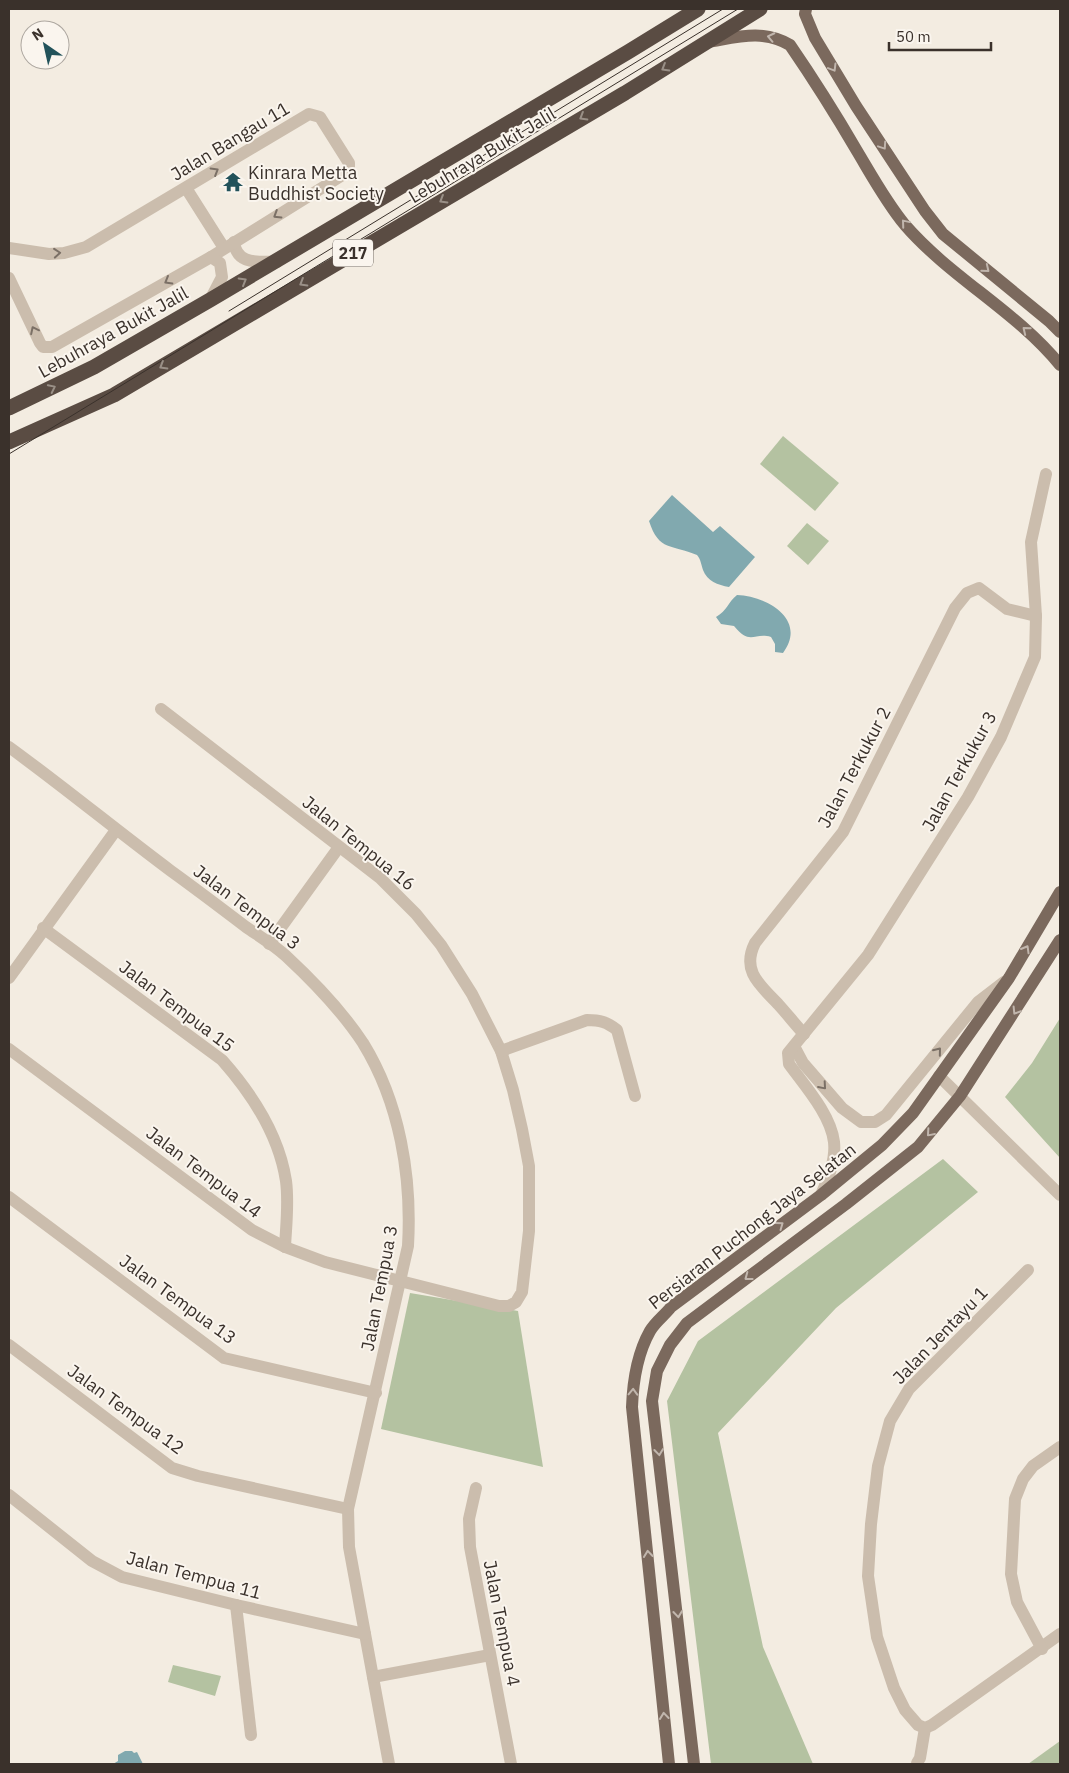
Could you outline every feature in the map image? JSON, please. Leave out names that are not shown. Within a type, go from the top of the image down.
[{"type":"highway","name":"Lebuhraya Bukit Jalil","points":[[9,408],[94,367],[277,262],[698,9]]},
{"type":"highway","name":"Lebuhraya Bukit Jalil","points":[[9,442],[114,395],[760,9]]},
{"type":"main road","points":[[806,9],[805,14],[815,38],[856,106],[911,191],[943,234],[1060,332]]},
{"type":"main road","points":[[706,43],[759,35],[778,38],[790,45],[888,202],[905,224],[929,250],[1035,337],[1060,365]]},
{"type":"main road","points":[[837,118],[856,106]]},
{"type":"main road","name":"Persiaran Puchong Jaya Selatan","points":[[670,1764],[632,1407],[633,1383],[640,1355],[651,1330],[671,1307],[821,1195],[882,1145],[913,1113],[1009,978],[1060,892]]},
{"type":"main road","name":"Persiaran Puchong Jaya Selatan","points":[[694,1764],[652,1401],[657,1371],[670,1345],[687,1323],[846,1204],[918,1147],[960,1096],[1060,940]]},
{"type":"street","name":"Jalan Bangau 11","points":[[9,248],[49,254],[64,253],[86,247],[309,114],[320,117],[349,163],[349,171],[211,257],[52,347],[44,347],[40,344],[9,278]]},
{"type":"street","points":[[186,188],[229,245],[241,257],[248,261],[277,262]]},
{"type":"street","points":[[210,300],[222,277],[220,263],[211,257]]},
{"type":"street","name":"Jalan Terkukur 3","points":[[794,1046],[868,955],[978,780],[1001,737],[1034,657],[1036,616],[1031,542],[1046,474]]},
{"type":"street","name":"Jalan Terkukur 2","points":[[804,1034],[755,979],[750,966],[750,953],[755,943],[842,832],[955,608],[967,592],[979,588],[1007,609],[1036,616]]},
{"type":"street","name":"Jalan Tempua 16","points":[[161,710],[380,878],[416,914],[441,945],[472,994],[501,1051],[513,1090],[529,1166],[529,1231],[522,1292],[516,1302],[509,1306],[499,1306],[401,1280]]},
{"type":"street","name":"Jalan Tempua 3","points":[[9,747],[62,786],[116,830],[284,955],[340,1012],[363,1044],[392,1106],[408,1189],[408,1246],[348,1509],[348,1547],[389,1764]]},
{"type":"street","points":[[9,978],[43,928],[116,830]]},
{"type":"street","points":[[269,944],[339,847]]},
{"type":"street","name":"Jalan Tempua 15","points":[[43,928],[217,1056],[243,1084],[266,1121],[278,1148],[286,1182],[285,1247]]},
{"type":"street","points":[[821,1195],[830,1174],[834,1143],[829,1121],[789,1064],[788,1053],[794,1046],[803,1063],[842,1108],[861,1122],[875,1122],[886,1114],[978,1002],[1009,978]]},
{"type":"street","points":[[501,1051],[587,1020],[600,1020],[610,1024],[617,1030],[635,1096]]},
{"type":"street","name":"Jalan Tempua 14","points":[[9,1049],[252,1230],[285,1247],[325,1262],[401,1280]]},
{"type":"street","points":[[939,1076],[1060,1195]]},
{"type":"street","name":"Jalan Tempua 13","points":[[9,1197],[224,1358],[376,1392]]},
{"type":"street","name":"Jalan Jentayu 1","points":[[925,1728],[918,1725],[905,1710],[894,1688],[877,1637],[868,1576],[871,1524],[878,1466],[890,1421],[909,1389],[1028,1270]]},
{"type":"street","name":"Jalan Tempua 12","points":[[9,1345],[172,1468],[198,1476],[348,1509]]},
{"type":"street","points":[[1042,1649],[1017,1602],[1011,1574],[1015,1498],[1023,1479],[1034,1466],[1060,1447]]},
{"type":"street","name":"Jalan Tempua 4","points":[[476,1488],[469,1519],[470,1547],[512,1764]]},
{"type":"street","name":"Jalan Tempua 11","points":[[9,1495],[92,1560],[122,1577],[365,1634]]},
{"type":"street","points":[[236,1605],[251,1735]]},
{"type":"street","points":[[917,1763],[920,1758],[925,1728],[932,1726],[1042,1649],[1060,1634]]},
{"type":"street","points":[[373,1677],[490,1655]]},
{"type":"green space","points":[[783,436],[839,483],[815,511],[760,464]]},
{"type":"green space","points":[[807,523],[829,541],[808,565],[787,546]]},
{"type":"green space","points":[[1060,1018],[1060,1158],[1005,1097],[1032,1063]]},
{"type":"green space","points":[[943,1159],[978,1192],[836,1308],[718,1433],[763,1647],[813,1764],[711,1764],[667,1401],[698,1341]]},
{"type":"green space","points":[[410,1293],[518,1311],[543,1467],[381,1429]]},
{"type":"green space","points":[[173,1665],[221,1676],[215,1696],[168,1682]]},
{"type":"green space","points":[[1060,1741],[1060,1764],[1028,1764]]},
{"type":"water","points":[[672,495],[713,532],[720,526],[755,557],[729,587],[717,584],[707,577],[697,555],[667,546],[657,538],[649,521]]},
{"type":"water","points":[[737,595],[748,596],[771,605],[787,620],[790,630],[789,641],[783,653],[775,652],[775,644],[771,637],[748,637],[739,632],[734,626],[721,624],[716,617],[723,612]]},
{"type":"water","points":[[125,1751],[137,1752],[143,1764],[113,1764],[118,1761],[118,1755]]},
{"type":"tram line","points":[[229,311],[723,9]]},
{"type":"tram line","points":[[9,454],[738,9]]},
{"type":"place","name":"Kinrara Metta Buddhist Society","points":[[233,182]]}]
